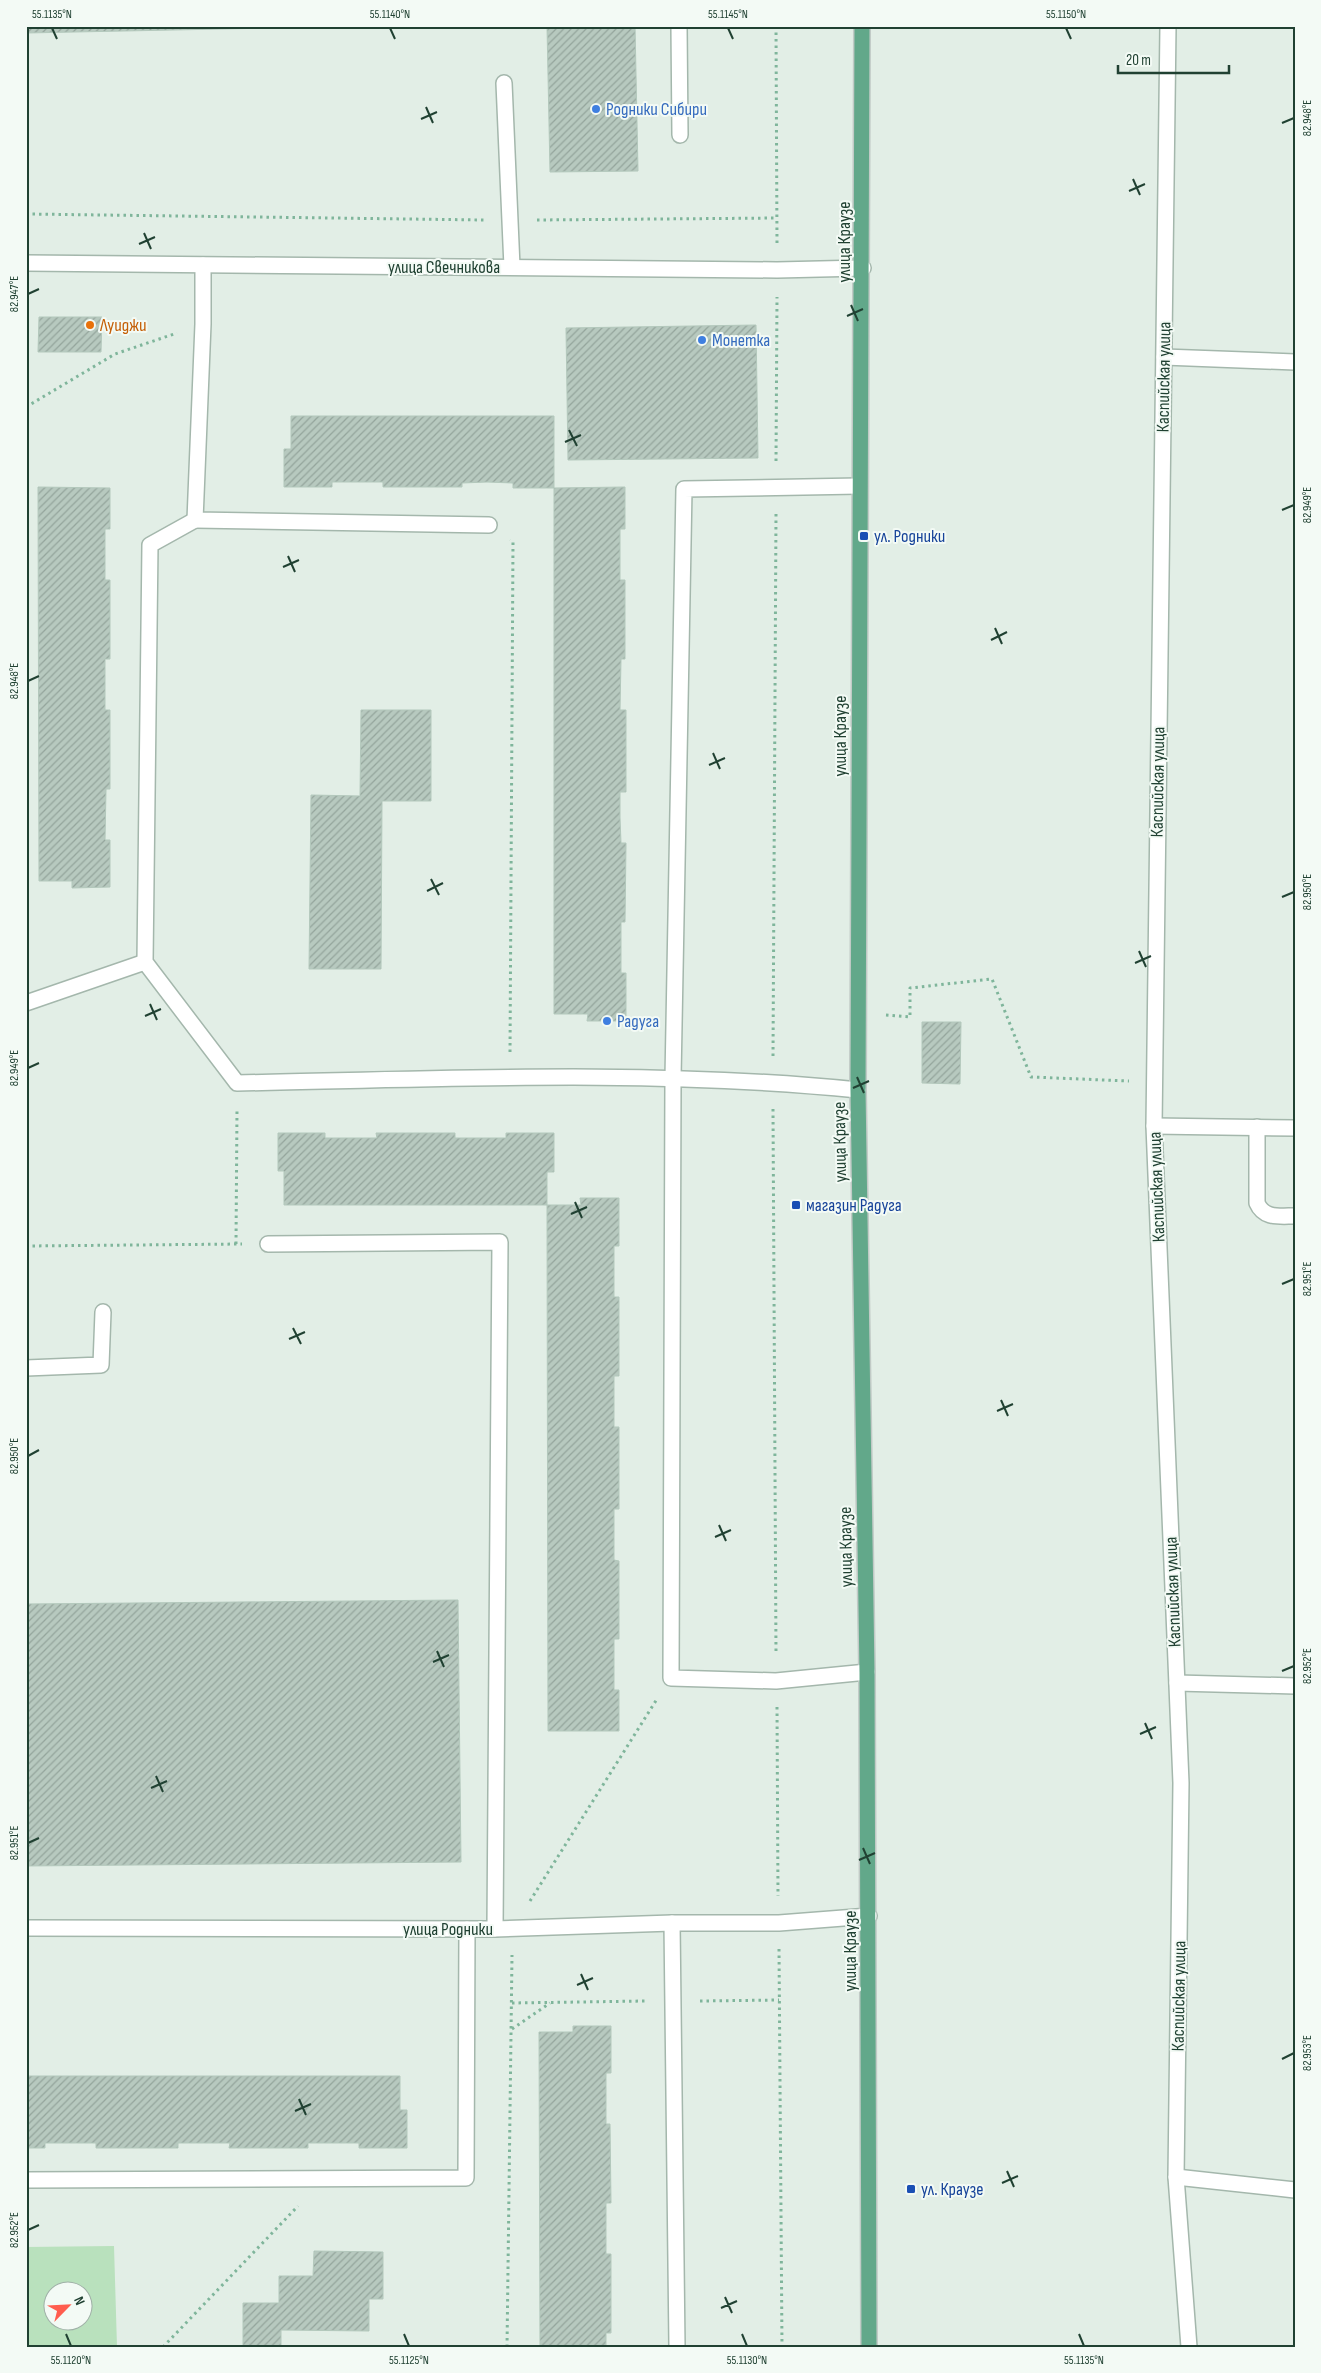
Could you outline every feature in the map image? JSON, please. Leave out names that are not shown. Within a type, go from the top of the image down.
[{"type":"main road","name":"улица Краузе","points":[[862,26],[863,268],[859,486],[858,1090],[867,1672],[869,2347]]},
{"type":"street","points":[[678,26],[680,135]]},
{"type":"street","name":"Каспийская улица","points":[[1168,26],[1154,1126],[1181,1783],[1176,2177],[1189,2347]]},
{"type":"street","points":[[504,82],[512,267]]},
{"type":"street","name":"улица Свечникова","points":[[26,263],[777,270],[863,268]]},
{"type":"street","points":[[195,520],[203,324],[203,265]]},
{"type":"street","points":[[1164,357],[1295,362]]},
{"type":"street","points":[[859,486],[684,488],[674,1078],[670,1678],[776,1681],[867,1672]]},
{"type":"street","points":[[489,525],[195,520],[150,545],[145,962],[237,1083],[510,1077],[674,1078],[773,1081],[858,1090]]},
{"type":"street","points":[[26,1003],[145,962]]},
{"type":"street","points":[[1154,1126],[1295,1128]]},
{"type":"street","points":[[1257,1128],[1257,1203],[1260,1211],[1268,1215],[1295,1216]]},
{"type":"street","points":[[268,1244],[500,1242],[495,1930]]},
{"type":"street","points":[[26,1368],[101,1365],[103,1312]]},
{"type":"street","points":[[1177,1682],[1295,1686]]},
{"type":"street","name":"улица Родники","points":[[26,1928],[495,1930],[672,1923],[779,1923],[869,1916]]},
{"type":"street","points":[[672,1923],[677,2347]]},
{"type":"street","points":[[26,2180],[466,2178],[467,1929]]},
{"type":"street","points":[[1176,2177],[1295,2190]]},
{"type":"path","points":[[776,26],[777,270],[773,1081],[782,2347]]},
{"type":"path","points":[[26,214],[510,220],[777,218]]},
{"type":"path","points":[[26,407],[115,354],[203,324]]},
{"type":"path","points":[[489,525],[513,542],[510,1077]]},
{"type":"path","points":[[910,1016],[910,988],[992,979],[1031,1077],[1154,1082]]},
{"type":"path","points":[[236,1244],[237,1083]]},
{"type":"path","points":[[26,1246],[268,1244]]},
{"type":"path","points":[[507,2347],[512,1929],[670,1678]]},
{"type":"path","points":[[512,2003],[779,2000]]},
{"type":"path","points":[[512,2030],[551,2002]]},
{"type":"path","points":[[163,2347],[324,2178]]},
{"type":"green space","points":[[114,2246],[117,2347],[26,2347],[26,2247]]},
{"type":"building","points":[[26,26],[369,26],[26,33]]},
{"type":"building","points":[[547,26],[635,26],[638,171],[550,172]]},
{"type":"building","points":[[39,317],[102,317],[101,352],[38,352]]},
{"type":"building","points":[[756,325],[758,458],[568,460],[566,328]]},
{"type":"building","points":[[291,416],[554,416],[554,488],[513,488],[513,483],[487,482],[462,483],[462,487],[383,487],[383,482],[332,482],[332,487],[284,487],[284,449],[291,449]]},
{"type":"building","points":[[38,487],[110,488],[110,529],[105,529],[105,580],[110,580],[110,659],[105,659],[105,710],[110,710],[110,789],[106,789],[105,840],[110,840],[110,887],[72,888],[72,881],[39,881]]},
{"type":"building","points":[[625,487],[625,529],[620,529],[620,580],[625,580],[625,659],[621,659],[620,710],[626,710],[626,792],[620,792],[620,818],[621,843],[626,843],[625,922],[621,922],[621,973],[626,973],[626,1021],[587,1021],[588,1014],[554,1014],[554,488]]},
{"type":"building","points":[[361,710],[431,710],[431,801],[382,801],[381,969],[309,969],[311,795],[360,796]]},
{"type":"building","points":[[922,1022],[961,1022],[960,1084],[922,1083]]},
{"type":"building","points":[[278,1133],[325,1133],[325,1138],[377,1138],[376,1133],[455,1133],[455,1138],[506,1138],[506,1133],[554,1133],[554,1172],[547,1172],[547,1205],[284,1205],[284,1171],[278,1171]]},
{"type":"building","points":[[580,1198],[619,1198],[619,1246],[614,1246],[614,1297],[619,1297],[619,1376],[614,1376],[614,1427],[619,1427],[619,1509],[614,1509],[614,1560],[619,1561],[619,1639],[614,1639],[614,1690],[619,1690],[619,1731],[548,1731],[547,1205],[581,1205]]},
{"type":"building","points":[[458,1600],[461,1862],[26,1866],[26,1604]]},
{"type":"building","points":[[573,2026],[611,2026],[611,2073],[606,2073],[606,2124],[610,2124],[611,2203],[606,2203],[606,2254],[611,2254],[611,2333],[606,2333],[606,2347],[540,2347],[539,2032],[573,2032]]},
{"type":"building","points":[[26,2076],[400,2076],[400,2110],[407,2110],[407,2148],[359,2148],[359,2143],[308,2143],[308,2148],[229,2148],[230,2143],[178,2143],[178,2148],[96,2148],[96,2143],[45,2143],[45,2148],[26,2148]]},
{"type":"building","points":[[314,2251],[383,2252],[383,2299],[369,2299],[369,2331],[281,2330],[281,2347],[243,2347],[243,2303],[279,2303],[279,2276],[313,2276]]},
{"type":"place","name":"Родники Сибири","points":[[596,109]]},
{"type":"place","name":"Луиджи","points":[[90,325]]},
{"type":"place","name":"Монетка","points":[[702,340]]},
{"type":"place","name":"ул. Родники","points":[[864,536]]},
{"type":"place","name":"Радуга","points":[[607,1021]]},
{"type":"place","name":"магазин Радуга","points":[[796,1205]]},
{"type":"place","name":"ул. Краузе","points":[[911,2189]]}]
